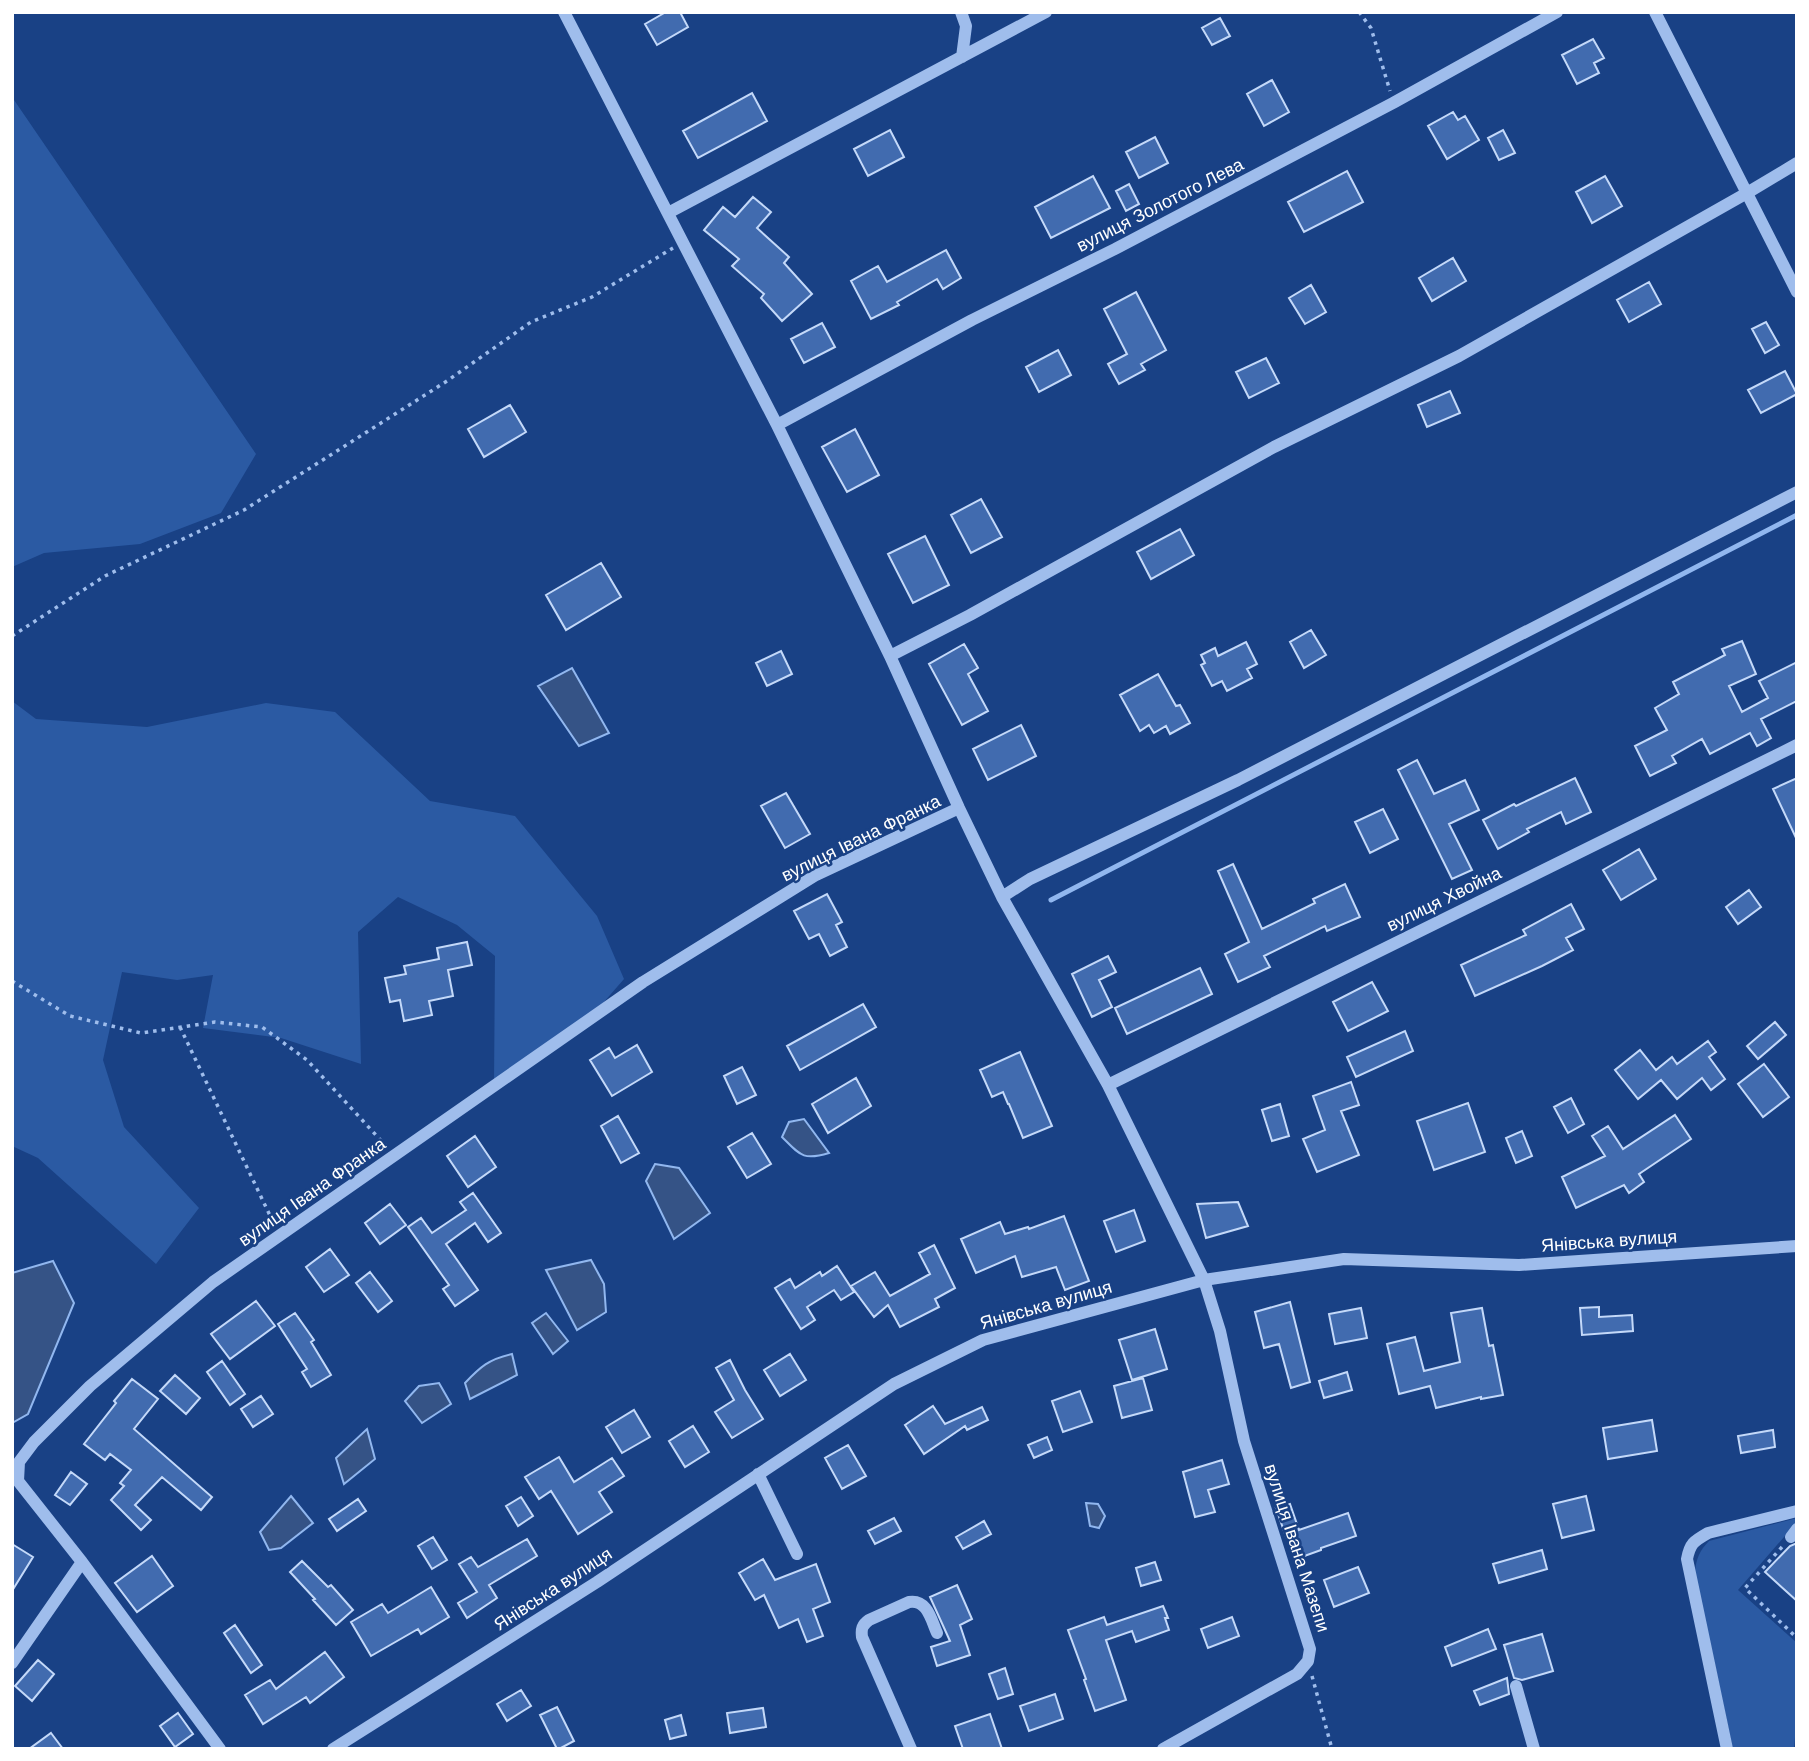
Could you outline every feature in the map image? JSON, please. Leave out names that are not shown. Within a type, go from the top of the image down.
[{"type":"street","name":"вулиця Івана Мазепи","points":[[564,12],[777,425],[890,656],[1002,897],[1108,1085],[1204,1280],[1220,1331],[1244,1441],[1310,1649],[1308,1661]]},
{"type":"street","points":[[961,12],[966,26],[962,57]]},
{"type":"street","points":[[668,213],[1046,12]]},
{"type":"street","name":"вулиця Золотого Лева","points":[[777,425],[972,320],[1115,249],[1394,103],[1558,12]]},
{"type":"street","points":[[1655,12],[1797,292]]},
{"type":"street","points":[[890,656],[970,615],[1275,447],[1459,356],[1797,163]]},
{"type":"street","points":[[1002,897],[1030,879],[1238,780],[1797,492]]},
{"type":"street","name":"вулиця Хвойна","points":[[1108,1085],[1797,746]]},
{"type":"street","name":"вулиця Івана Франка","points":[[220,1749],[82,1562],[18,1481],[19,1462],[34,1442],[90,1386],[213,1282],[643,982],[816,876],[959,808]]},
{"type":"street","name":"Янівська вулиця","points":[[333,1749],[597,1582],[894,1384],[983,1339],[1204,1280],[1344,1259],[1519,1265],[1797,1247]]},
{"type":"street","points":[[758,1475],[797,1553]]},
{"type":"street","points":[[1727,1749],[1687,1559],[1689,1547],[1696,1539],[1709,1533],[1797,1511]]},
{"type":"street","points":[[12,1663],[82,1562]]},
{"type":"street","points":[[911,1749],[861,1630],[863,1624],[869,1620],[915,1601],[926,1608],[937,1633]]},
{"type":"street","points":[[1163,1749],[1297,1674],[1308,1661]]},
{"type":"street","points":[[1516,1686],[1534,1749]]},
{"type":"path","points":[[1359,12],[1371,28],[1394,103]]},
{"type":"path","points":[[12,636],[105,576],[244,510],[447,381],[531,322],[592,297],[683,242]]},
{"type":"path","points":[[12,981],[70,1016],[141,1033],[215,1022],[262,1027],[307,1060],[395,1155]]},
{"type":"path","points":[[180,1027],[280,1235]]},
{"type":"path","points":[[1794,1533],[1745,1588],[1797,1637]]},
{"type":"path","points":[[1308,1661],[1332,1749]]},
{"type":"shaded area","points":[[12,97],[256,454],[221,513],[140,544],[44,553],[12,567]]},
{"type":"shaded area","points":[[572,668],[609,733],[579,746],[538,686]]},
{"type":"shaded area","points":[[12,701],[36,719],[147,727],[266,703],[335,712],[430,801],[515,816],[597,916],[624,979],[576,1034],[494,1086],[495,956],[457,925],[398,897],[358,932],[361,1064],[281,1038],[203,1028],[213,975],[177,980],[122,972],[103,1060],[124,1127],[199,1208],[156,1264],[38,1158],[12,1146]]},
{"type":"shaded area","points":[[804,1119],[829,1153],[802,1155],[782,1137],[789,1122]]},
{"type":"shaded area","points":[[655,1164],[679,1168],[710,1213],[674,1239],[646,1181]]},
{"type":"shaded area","points":[[591,1260],[604,1284],[606,1312],[577,1330],[546,1270]]},
{"type":"shaded area","points":[[53,1261],[74,1303],[28,1414],[12,1423],[12,1273]]},
{"type":"shaded area","points":[[546,1313],[568,1341],[553,1354],[532,1323]]},
{"type":"shaded area","points":[[512,1354],[517,1375],[470,1399],[465,1383],[475,1372],[497,1358]]},
{"type":"shaded area","points":[[439,1383],[451,1404],[422,1423],[405,1401],[419,1386]]},
{"type":"shaded area","points":[[367,1429],[375,1459],[344,1484],[336,1458]]},
{"type":"shaded area","points":[[291,1496],[313,1523],[281,1548],[269,1550],[260,1532]]},
{"type":"shaded area","points":[[1086,1503],[1098,1504],[1105,1516],[1099,1528],[1090,1526]]},
{"type":"shaded area","points":[[1797,1518],[1797,1522],[1738,1590],[1797,1643],[1794,1749],[1733,1749],[1695,1572],[1696,1563],[1709,1541]]},
{"type":"building","points":[[666,12],[680,12],[688,27],[657,45],[645,24]]},
{"type":"building","points":[[1220,18],[1230,36],[1212,45],[1202,28]]},
{"type":"building","points":[[1593,39],[1604,58],[1594,63],[1599,73],[1577,84],[1562,55]]},
{"type":"building","points":[[1272,80],[1289,112],[1264,126],[1247,94]]},
{"type":"building","points":[[752,93],[767,121],[698,158],[683,131]]},
{"type":"building","points":[[1453,112],[1458,120],[1465,116],[1479,140],[1447,159],[1428,126]]},
{"type":"building","points":[[890,130],[904,157],[868,176],[854,149]]},
{"type":"building","points":[[1503,130],[1515,153],[1499,160],[1488,138]]},
{"type":"building","points":[[1155,137],[1168,163],[1139,178],[1126,152]]},
{"type":"building","points":[[1347,171],[1363,202],[1304,232],[1288,202]]},
{"type":"building","points":[[1093,176],[1110,208],[1051,238],[1035,207]]},
{"type":"building","points":[[1605,176],[1622,206],[1592,223],[1576,192]]},
{"type":"building","points":[[1129,184],[1139,204],[1126,211],[1116,191]]},
{"type":"building","points":[[753,197],[771,212],[757,228],[789,257],[784,263],[812,294],[782,321],[761,298],[764,294],[732,266],[739,259],[704,230],[723,207],[735,217]]},
{"type":"building","points":[[946,250],[961,278],[943,289],[937,279],[897,302],[899,305],[871,319],[851,281],[878,266],[887,282]]},
{"type":"building","points":[[1453,258],[1466,281],[1432,301],[1419,278]]},
{"type":"building","points":[[1649,282],[1661,304],[1629,322],[1617,300]]},
{"type":"building","points":[[1311,285],[1326,312],[1305,324],[1289,298]]},
{"type":"building","points":[[1136,292],[1166,350],[1141,364],[1145,370],[1119,384],[1108,364],[1127,354],[1104,309]]},
{"type":"building","points":[[1766,322],[1779,345],[1765,353],[1752,329]]},
{"type":"building","points":[[822,323],[835,347],[804,363],[791,339]]},
{"type":"building","points":[[1058,350],[1071,375],[1039,392],[1026,367]]},
{"type":"building","points":[[1266,358],[1279,383],[1249,398],[1236,372]]},
{"type":"building","points":[[1785,371],[1797,394],[1761,413],[1748,390]]},
{"type":"building","points":[[1450,391],[1460,413],[1427,427],[1418,405]]},
{"type":"building","points":[[510,405],[526,432],[484,457],[468,429]]},
{"type":"building","points":[[855,429],[879,475],[847,492],[822,447]]},
{"type":"building","points":[[981,499],[1002,537],[971,553],[951,515]]},
{"type":"building","points":[[1180,529],[1194,555],[1151,579],[1137,552]]},
{"type":"building","points":[[925,536],[949,585],[913,603],[888,554]]},
{"type":"building","points":[[601,563],[621,597],[566,630],[546,595]]},
{"type":"building","points":[[1311,630],[1326,655],[1304,668],[1290,642]]},
{"type":"building","points":[[1742,641],[1756,674],[1729,686],[1742,712],[1768,698],[1759,681],[1797,662],[1797,701],[1761,719],[1771,738],[1757,746],[1750,733],[1710,754],[1702,739],[1672,756],[1676,763],[1650,776],[1635,746],[1667,730],[1655,708],[1679,694],[1673,682],[1725,655],[1722,649]]},
{"type":"building","points":[[1246,642],[1257,664],[1247,669],[1252,678],[1227,691],[1222,681],[1212,686],[1201,665],[1205,663],[1201,655],[1215,648],[1218,656]]},
{"type":"building","points":[[964,644],[978,668],[968,674],[988,711],[962,725],[929,664]]},
{"type":"building","points":[[781,651],[792,674],[767,686],[756,663]]},
{"type":"building","points":[[1158,674],[1176,706],[1180,705],[1190,723],[1170,734],[1166,726],[1154,733],[1149,725],[1140,731],[1120,695]]},
{"type":"building","points":[[1021,725],[1036,756],[988,780],[973,749]]},
{"type":"building","points":[[1417,760],[1434,794],[1465,780],[1479,810],[1449,824],[1472,870],[1452,879],[1398,770]]},
{"type":"building","points":[[1575,778],[1591,812],[1566,824],[1561,812],[1527,829],[1529,832],[1498,849],[1483,820]]},
{"type":"building","points":[[1797,778],[1797,840],[1773,789]]},
{"type":"building","points":[[786,793],[810,834],[785,848],[761,806]]},
{"type":"building","points":[[1383,809],[1398,839],[1370,853],[1355,822]]},
{"type":"building","points":[[1639,849],[1656,879],[1621,900],[1603,870]]},
{"type":"building","points":[[1233,864],[1262,929],[1315,903],[1313,899],[1345,884],[1360,917],[1327,931],[1325,926],[1264,956],[1270,967],[1238,982],[1225,954],[1249,942],[1218,871]]},
{"type":"building","points":[[1749,890],[1761,907],[1738,924],[1726,907]]},
{"type":"building","points":[[827,894],[842,922],[836,925],[847,947],[830,956],[819,934],[809,939],[794,911]]},
{"type":"building","points":[[1571,904],[1584,929],[1566,938],[1573,950],[1475,996],[1461,965],[1526,935],[1523,930]]},
{"type":"building","points":[[467,942],[472,965],[448,970],[453,996],[429,1001],[432,1015],[404,1021],[400,1000],[390,1002],[385,978],[406,974],[404,966],[439,959],[437,948]]},
{"type":"building","points":[[1108,956],[1116,972],[1099,980],[1112,1007],[1092,1017],[1072,974]]},
{"type":"building","points":[[1200,968],[1212,994],[1127,1034],[1115,1008]]},
{"type":"building","points":[[1372,982],[1388,1011],[1348,1031],[1333,1002]]},
{"type":"building","points":[[863,1004],[876,1027],[800,1070],[787,1046]]},
{"type":"building","points":[[1775,1022],[1786,1035],[1758,1059],[1747,1046]]},
{"type":"building","points":[[1405,1031],[1413,1051],[1356,1077],[1347,1057]]},
{"type":"building","points":[[1708,1041],[1716,1052],[1709,1057],[1725,1079],[1711,1090],[1702,1078],[1677,1099],[1661,1080],[1638,1099],[1615,1070],[1640,1050],[1656,1070],[1672,1057],[1677,1064]]},
{"type":"building","points":[[637,1045],[652,1072],[612,1096],[590,1060],[609,1048],[615,1058]]},
{"type":"building","points":[[1020,1052],[1052,1126],[1023,1138],[1003,1092],[992,1097],[980,1070]]},
{"type":"building","points":[[1764,1064],[1789,1097],[1763,1117],[1738,1084]]},
{"type":"building","points":[[742,1067],[756,1095],[737,1104],[724,1076]]},
{"type":"building","points":[[856,1078],[871,1106],[828,1133],[812,1104]]},
{"type":"building","points":[[1351,1082],[1359,1105],[1341,1111],[1359,1155],[1317,1172],[1303,1139],[1325,1130],[1313,1096]]},
{"type":"building","points":[[1571,1098],[1584,1124],[1568,1133],[1554,1107]]},
{"type":"building","points":[[1468,1103],[1485,1152],[1434,1170],[1417,1121]]},
{"type":"building","points":[[1280,1104],[1289,1136],[1272,1141],[1262,1110]]},
{"type":"building","points":[[1675,1115],[1691,1139],[1639,1174],[1644,1182],[1629,1193],[1624,1185],[1576,1208],[1562,1177],[1605,1156],[1592,1136],[1608,1126],[1623,1149]]},
{"type":"building","points":[[618,1116],[639,1153],[621,1163],[601,1126]]},
{"type":"building","points":[[1522,1131],[1532,1156],[1516,1163],[1506,1138]]},
{"type":"building","points":[[752,1133],[771,1164],[747,1178],[728,1147]]},
{"type":"building","points":[[475,1136],[496,1167],[468,1187],[447,1156]]},
{"type":"building","points":[[473,1193],[501,1233],[488,1242],[475,1223],[446,1244],[478,1290],[455,1306],[443,1289],[449,1285],[408,1227],[421,1218],[432,1233],[466,1210],[460,1202]]},
{"type":"building","points":[[1238,1202],[1248,1226],[1206,1238],[1197,1204]]},
{"type":"building","points":[[390,1204],[406,1225],[380,1244],[365,1223]]},
{"type":"building","points":[[1134,1210],[1145,1241],[1116,1252],[1104,1221]]},
{"type":"building","points":[[1064,1216],[1089,1281],[1065,1290],[1056,1267],[1022,1277],[1015,1256],[976,1273],[961,1239],[1000,1222],[1005,1234],[1028,1227],[1029,1229]]},
{"type":"building","points":[[934,1245],[955,1288],[935,1299],[939,1307],[900,1327],[888,1305],[874,1317],[851,1286],[875,1272],[890,1296],[930,1274],[919,1253]]},
{"type":"building","points":[[330,1249],[349,1275],[324,1292],[306,1267]]},
{"type":"building","points":[[837,1266],[854,1292],[841,1300],[834,1290],[807,1307],[815,1320],[801,1329],[775,1288],[790,1279],[795,1288],[820,1272],[822,1276]]},
{"type":"building","points":[[370,1272],[392,1301],[378,1312],[356,1283]]},
{"type":"building","points":[[256,1301],[275,1326],[230,1359],[211,1334]]},
{"type":"building","points":[[1290,1302],[1310,1382],[1291,1388],[1279,1344],[1264,1348],[1255,1312]]},
{"type":"building","points":[[1599,1307],[1599,1317],[1632,1315],[1633,1331],[1582,1335],[1580,1308]]},
{"type":"building","points":[[1361,1308],[1367,1338],[1335,1344],[1329,1314]]},
{"type":"building","points":[[1482,1308],[1489,1346],[1493,1345],[1503,1395],[1481,1397],[1436,1408],[1430,1386],[1399,1394],[1387,1344],[1415,1337],[1424,1371],[1460,1362],[1451,1313]]},
{"type":"building","points":[[295,1313],[314,1340],[311,1342],[331,1375],[311,1387],[302,1372],[307,1369],[278,1324]]},
{"type":"building","points":[[1155,1329],[1167,1369],[1132,1380],[1119,1340]]},
{"type":"building","points":[[790,1354],[806,1380],[780,1396],[764,1370]]},
{"type":"building","points":[[730,1360],[763,1419],[732,1438],[715,1412],[734,1400],[716,1368]]},
{"type":"building","points":[[222,1361],[245,1394],[230,1405],[207,1372]]},
{"type":"building","points":[[1347,1372],[1352,1390],[1324,1398],[1319,1381]]},
{"type":"building","points":[[175,1375],[200,1398],[186,1414],[160,1391]]},
{"type":"building","points":[[1143,1378],[1152,1410],[1122,1418],[1114,1386]]},
{"type":"building","points":[[132,1379],[158,1399],[134,1429],[212,1497],[201,1510],[162,1477],[135,1505],[151,1520],[141,1530],[111,1500],[124,1486],[120,1483],[131,1470],[110,1454],[105,1460],[84,1444]]},
{"type":"building","points":[[1080,1391],[1092,1422],[1063,1432],[1052,1401]]},
{"type":"building","points":[[261,1396],[273,1414],[253,1427],[241,1409]]},
{"type":"building","points":[[933,1406],[945,1424],[982,1407],[988,1420],[967,1430],[965,1426],[924,1454],[905,1425]]},
{"type":"building","points":[[634,1410],[650,1437],[622,1453],[606,1427]]},
{"type":"building","points":[[1652,1420],[1657,1451],[1608,1459],[1603,1428]]},
{"type":"building","points":[[693,1426],[709,1452],[685,1467],[669,1441]]},
{"type":"building","points":[[1773,1430],[1775,1447],[1741,1453],[1738,1436]]},
{"type":"building","points":[[1047,1437],[1052,1450],[1034,1458],[1028,1445]]},
{"type":"building","points":[[848,1445],[866,1476],[842,1489],[825,1458]]},
{"type":"building","points":[[559,1457],[574,1482],[612,1458],[624,1476],[599,1492],[612,1512],[578,1534],[551,1491],[539,1499],[525,1477]]},
{"type":"building","points":[[1222,1460],[1229,1484],[1208,1490],[1215,1512],[1195,1517],[1183,1472]]},
{"type":"building","points":[[71,1472],[87,1484],[70,1505],[55,1495]]},
{"type":"building","points":[[1586,1496],[1594,1530],[1562,1538],[1553,1504]]},
{"type":"building","points":[[521,1497],[533,1516],[518,1526],[506,1506]]},
{"type":"building","points":[[358,1499],[366,1511],[337,1531],[329,1519]]},
{"type":"building","points":[[1290,1504],[1299,1530],[1348,1513],[1356,1536],[1299,1558],[1290,1535],[1286,1537],[1276,1508]]},
{"type":"building","points":[[894,1518],[901,1531],[875,1544],[868,1531]]},
{"type":"building","points":[[984,1521],[991,1534],[963,1549],[956,1537]]},
{"type":"building","points":[[433,1537],[447,1560],[432,1569],[418,1546]]},
{"type":"building","points":[[527,1539],[537,1556],[489,1585],[497,1598],[467,1618],[458,1603],[477,1592],[459,1564],[471,1557],[478,1567]]},
{"type":"building","points":[[1797,1543],[1797,1601],[1765,1572],[1790,1546]]},
{"type":"building","points":[[12,1544],[33,1557],[12,1591]]},
{"type":"building","points":[[1542,1550],[1547,1569],[1499,1583],[1493,1564]]},
{"type":"building","points":[[152,1556],[173,1586],[137,1612],[115,1583]]},
{"type":"building","points":[[763,1559],[775,1580],[816,1564],[830,1602],[813,1609],[823,1636],[807,1642],[798,1619],[779,1628],[764,1595],[755,1600],[739,1573]]},
{"type":"building","points":[[302,1561],[328,1587],[331,1585],[353,1610],[336,1625],[290,1572]]},
{"type":"building","points":[[1155,1562],[1161,1580],[1141,1586],[1136,1568]]},
{"type":"building","points":[[1358,1567],[1369,1593],[1334,1607],[1324,1580]]},
{"type":"building","points":[[957,1585],[972,1619],[960,1625],[970,1655],[937,1666],[931,1647],[950,1641],[930,1597]]},
{"type":"building","points":[[431,1587],[449,1617],[421,1634],[418,1629],[371,1656],[351,1622],[382,1604],[388,1613]]},
{"type":"building","points":[[1163,1606],[1169,1630],[1136,1642],[1132,1631],[1106,1640],[1126,1700],[1095,1711],[1068,1630],[1104,1617],[1107,1625]]},
{"type":"building","points":[[1232,1617],[1239,1636],[1208,1648],[1201,1629]]},
{"type":"building","points":[[235,1625],[262,1665],[251,1673],[224,1633]]},
{"type":"building","points":[[1488,1629],[1496,1649],[1452,1666],[1445,1647]]},
{"type":"building","points":[[1542,1634],[1553,1671],[1522,1680],[1514,1678],[1504,1645]]},
{"type":"building","points":[[325,1652],[344,1677],[310,1703],[306,1697],[263,1724],[245,1695],[270,1680],[276,1689]]},
{"type":"building","points":[[38,1660],[54,1674],[32,1701],[15,1686]]},
{"type":"building","points":[[1005,1668],[1013,1694],[998,1699],[989,1674]]},
{"type":"building","points":[[1507,1678],[1509,1694],[1480,1705],[1474,1691]]},
{"type":"building","points":[[521,1690],[531,1706],[507,1721],[497,1704]]},
{"type":"building","points":[[1055,1694],[1063,1719],[1029,1731],[1020,1706]]},
{"type":"building","points":[[557,1707],[574,1741],[559,1749],[540,1715]]},
{"type":"building","points":[[763,1708],[766,1727],[730,1733],[727,1713]]},
{"type":"building","points":[[178,1713],[193,1734],[175,1747],[160,1726]]},
{"type":"building","points":[[990,1714],[1002,1749],[963,1749],[955,1726]]},
{"type":"building","points":[[681,1715],[686,1735],[670,1739],[665,1720]]},
{"type":"building","points":[[51,1733],[63,1749],[29,1749]]},
{"type":"waterway","points":[[1051,900],[1797,515]]}]
